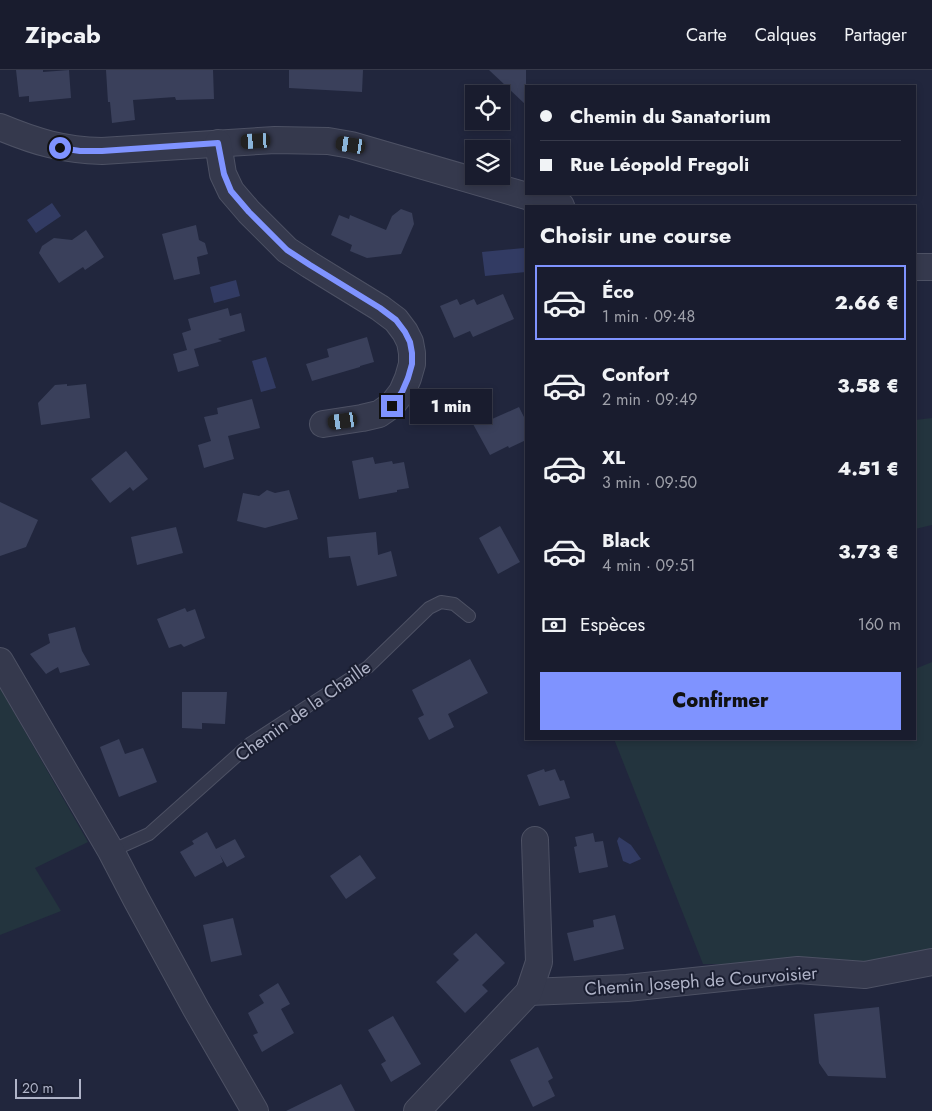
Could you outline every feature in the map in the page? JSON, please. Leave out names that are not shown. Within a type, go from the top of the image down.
[{"type":"street","points":[[0,127],[45,144],[80,151],[275,140],[328,141],[351,145],[558,205]]},
{"type":"street","points":[[218,143],[224,174],[231,191],[249,212],[287,250],[396,320],[410,342],[412,364],[402,392],[392,406],[379,414],[323,424]]},
{"type":"street","points":[[916,267],[932,268]]},
{"type":"street","points":[[0,661],[111,851],[196,1009],[255,1111]]},
{"type":"street","points":[[417,1111],[529,992],[540,962],[535,840]]},
{"type":"street","name":"Chemin Joseph de Courvoisier","points":[[529,992],[627,988],[798,970],[865,975],[932,962]]},
{"type":"lane","name":"Chemin de la Chaille","points":[[111,851],[149,834],[251,743],[368,667],[429,608],[441,602],[454,604],[469,616]]},
{"type":"shaded area","points":[[932,418],[932,525],[916,529],[916,420]]},
{"type":"shaded area","points":[[932,662],[932,953],[867,964],[703,964],[614,740],[916,740],[916,669]]},
{"type":"shaded area","points":[[0,688],[88,842],[35,868],[61,911],[0,935]]},
{"type":"water","points":[[52,203],[61,216],[36,233],[27,220]]},
{"type":"water","points":[[524,248],[525,272],[485,276],[482,252]]},
{"type":"water","points":[[236,280],[240,296],[214,303],[210,287]]},
{"type":"water","points":[[266,357],[276,388],[261,392],[252,361]]},
{"type":"water","points":[[619,837],[631,845],[641,859],[630,864],[623,861],[617,841]]},
{"type":"building","points":[[16,70],[43,70],[43,72],[69,70],[71,98],[29,102],[29,96],[19,97]]},
{"type":"building","points":[[106,70],[213,70],[214,99],[176,100],[175,97],[133,100],[135,120],[112,123],[110,102],[108,102]]},
{"type":"building","points":[[289,70],[363,70],[362,92],[289,88]]},
{"type":"building","points":[[489,70],[526,70],[525,104],[510,90],[510,85],[505,85]]},
{"type":"building","points":[[401,209],[412,213],[414,224],[401,254],[367,258],[350,251],[352,245],[331,235],[339,215],[349,219],[350,215],[386,230],[392,216]]},
{"type":"building","points":[[196,225],[199,240],[205,243],[208,254],[197,257],[200,274],[174,280],[162,234]]},
{"type":"building","points":[[86,230],[104,257],[85,270],[83,267],[59,283],[39,253],[42,246],[54,238],[72,240]]},
{"type":"building","points":[[503,294],[514,319],[473,337],[470,331],[454,338],[440,306],[457,299],[460,305],[474,299],[477,305]]},
{"type":"building","points":[[228,308],[230,316],[241,313],[245,331],[218,339],[222,341],[194,349],[199,366],[178,372],[173,354],[187,350],[182,333],[191,330],[188,319]]},
{"type":"building","points":[[367,337],[374,362],[312,381],[306,364],[329,357],[327,349]]},
{"type":"building","points":[[67,384],[67,386],[86,384],[90,418],[41,425],[38,403],[55,385]]},
{"type":"building","points":[[252,399],[260,428],[228,436],[234,459],[204,468],[198,445],[211,441],[204,417],[218,414],[217,408]]},
{"type":"building","points":[[519,407],[525,419],[525,440],[490,455],[473,424],[490,416],[492,419]]},
{"type":"building","points":[[126,451],[148,479],[133,491],[130,487],[110,503],[91,479]]},
{"type":"building","points":[[373,457],[375,464],[392,461],[393,464],[404,462],[409,488],[359,499],[352,461]]},
{"type":"building","points":[[267,490],[275,493],[289,490],[298,519],[265,528],[237,521],[243,493],[259,496]]},
{"type":"building","points":[[0,502],[38,520],[26,547],[0,556]]},
{"type":"building","points":[[500,526],[520,562],[498,574],[479,538]]},
{"type":"building","points":[[176,527],[183,553],[137,565],[131,537]]},
{"type":"building","points":[[376,532],[378,555],[391,551],[397,576],[357,586],[350,556],[329,558],[327,537]]},
{"type":"building","points":[[185,608],[187,612],[195,609],[205,638],[184,647],[181,644],[169,648],[157,619]]},
{"type":"building","points":[[75,627],[82,651],[90,665],[60,673],[58,667],[46,674],[30,654],[50,643],[48,634]]},
{"type":"building","points":[[470,659],[488,693],[448,714],[454,727],[429,740],[418,718],[424,715],[412,690]]},
{"type":"building","points":[[182,692],[227,692],[225,724],[202,723],[202,729],[182,728]]},
{"type":"building","points":[[119,739],[125,754],[143,748],[157,782],[119,797],[100,747]]},
{"type":"building","points":[[544,769],[545,772],[555,769],[560,781],[564,780],[570,798],[539,806],[527,775]]},
{"type":"building","points":[[207,832],[216,849],[235,839],[245,857],[227,867],[220,855],[223,862],[195,877],[180,852],[194,844],[192,841]]},
{"type":"building","points":[[593,833],[595,842],[603,841],[608,867],[579,873],[574,847],[577,846],[575,837]]},
{"type":"building","points":[[360,855],[376,878],[346,899],[330,876]]},
{"type":"building","points":[[615,915],[624,949],[574,961],[567,933],[594,927],[593,920]]},
{"type":"building","points":[[233,918],[242,955],[211,962],[203,925]]},
{"type":"building","points":[[476,933],[505,963],[482,985],[488,991],[465,1013],[436,982],[459,960],[453,954]]},
{"type":"building","points":[[278,983],[290,1004],[281,1009],[294,1033],[262,1052],[253,1035],[258,1033],[248,1013],[264,1003],[259,995]]},
{"type":"building","points":[[879,1007],[886,1078],[828,1076],[819,1063],[814,1014]]},
{"type":"building","points":[[393,1016],[421,1064],[391,1082],[381,1064],[386,1061],[368,1030]]},
{"type":"building","points":[[538,1047],[553,1078],[548,1081],[555,1096],[533,1107],[510,1060]]},
{"type":"building","points":[[341,1084],[355,1111],[286,1111],[331,1089]]},
{"type":"route","points":[[60,148],[80,151],[102,151],[218,143],[224,174],[231,191],[249,212],[287,250],[380,308],[396,320],[405,332],[410,342],[412,364],[402,392],[392,406]]}]
